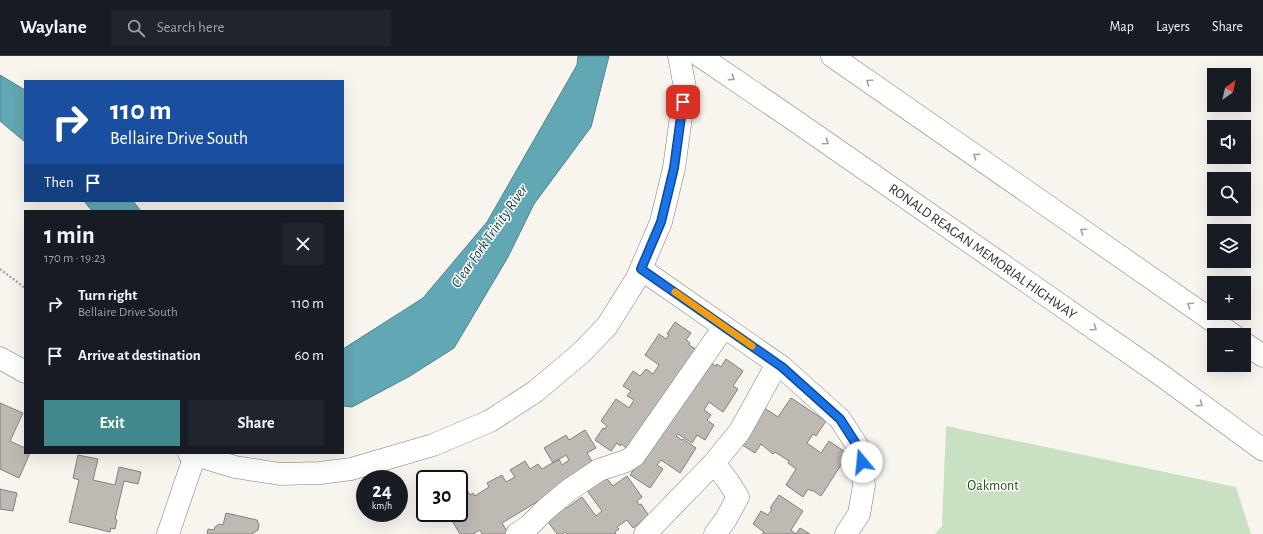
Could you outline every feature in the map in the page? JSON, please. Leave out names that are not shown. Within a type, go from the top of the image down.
[{"type":"main road","points":[[168,534],[192,454],[235,467],[280,474],[320,473],[351,469],[432,445],[490,421],[536,391],[581,353],[607,326],[637,278],[661,222],[674,168],[685,88],[679,56]]},
{"type":"main road","name":"RONALD REAGAN MEMORIAL HIGHWAY","points":[[700,56],[1154,370],[1263,450]]},
{"type":"main road","points":[[832,56],[1223,328]]},
{"type":"main road","points":[[641,269],[778,364],[840,419],[860,450],[864,484],[859,514],[846,534]]},
{"type":"main road","points":[[517,534],[529,526],[569,490],[599,470],[626,461],[634,456],[724,327]]},
{"type":"main road","points":[[1251,347],[1263,356]]},
{"type":"main road","points":[[0,358],[24,371]]},
{"type":"main road","points":[[645,534],[714,463],[740,431],[778,364]]},
{"type":"main road","points":[[714,463],[738,497],[726,519],[715,534]]},
{"type":"path","points":[[0,270],[24,287]]},
{"type":"green space","name":"Oakmont","points":[[946,426],[1236,487],[1251,534],[935,534],[942,526]]},
{"type":"water","name":"Clear Fork Trinity River","points":[[578,56],[609,56],[591,127],[534,204],[508,257],[454,348],[410,376],[352,407],[344,406],[344,348],[423,298],[487,222],[577,65]]},
{"type":"water","points":[[0,75],[24,89],[24,141],[0,121]]},
{"type":"water","points":[[85,202],[134,202],[140,210],[91,210]]},
{"type":"building","points":[[675,322],[691,333],[686,340],[690,343],[689,345],[697,350],[629,450],[617,443],[611,451],[595,440],[603,428],[605,429],[607,426],[601,421],[616,399],[629,408],[634,400],[627,396],[631,391],[623,386],[633,371],[640,376],[646,369],[653,374],[659,365],[645,355],[659,334],[666,339],[669,335],[667,334]]},
{"type":"building","points":[[726,359],[743,371],[733,386],[738,389],[723,412],[709,402],[704,410],[711,415],[707,420],[714,425],[705,440],[697,435],[692,443],[678,434],[676,436],[696,448],[680,473],[661,460],[657,465],[663,469],[650,488],[630,475],[707,361],[721,367]]},
{"type":"building","points":[[791,398],[826,421],[816,436],[813,434],[807,443],[821,453],[829,441],[848,454],[821,496],[808,489],[803,497],[786,485],[796,469],[788,463],[789,461],[775,452],[773,454],[761,444],[755,453],[739,443],[763,407],[778,417]]},
{"type":"building","points":[[0,403],[23,413],[10,441],[24,448],[24,454],[30,454],[19,478],[0,469]]},
{"type":"building","points":[[585,430],[596,448],[587,453],[594,465],[502,523],[508,533],[507,534],[482,534],[480,530],[473,534],[460,534],[453,522],[468,522],[468,492],[470,495],[473,493],[475,496],[489,487],[487,483],[502,475],[506,482],[515,477],[510,470],[525,461],[530,469],[538,464],[542,469],[553,463],[544,448],[566,435],[569,440]],"holes":[[[566,455],[569,460],[562,465],[559,459]]]},
{"type":"building","points":[[78,455],[98,459],[93,480],[115,485],[119,467],[141,472],[138,484],[124,481],[115,519],[117,520],[115,529],[111,528],[110,532],[69,522],[79,480],[73,478]]},
{"type":"building","points":[[603,474],[613,486],[627,476],[642,497],[637,501],[639,505],[641,504],[649,516],[633,528],[627,520],[617,527],[619,529],[615,532],[616,534],[567,534],[565,532],[562,534],[557,534],[545,518],[564,504],[567,508],[582,497],[596,516],[602,511],[585,488]]},
{"type":"building","points":[[0,489],[17,493],[13,511],[0,509]]},
{"type":"building","points":[[779,495],[803,511],[791,530],[796,534],[762,534],[764,532],[753,524],[761,511],[768,515],[772,509],[770,508]]},
{"type":"building","points":[[226,513],[257,520],[259,525],[258,530],[252,534],[207,534],[208,529],[214,530],[219,524],[223,525]]},
{"type":"building","points":[[800,528],[810,534],[796,534]]},
{"type":"slow traffic","points":[[675,292],[752,346]]},
{"type":"route","points":[[683,102],[674,168],[661,222],[641,269],[782,367],[840,419],[860,450],[862,462]]}]
